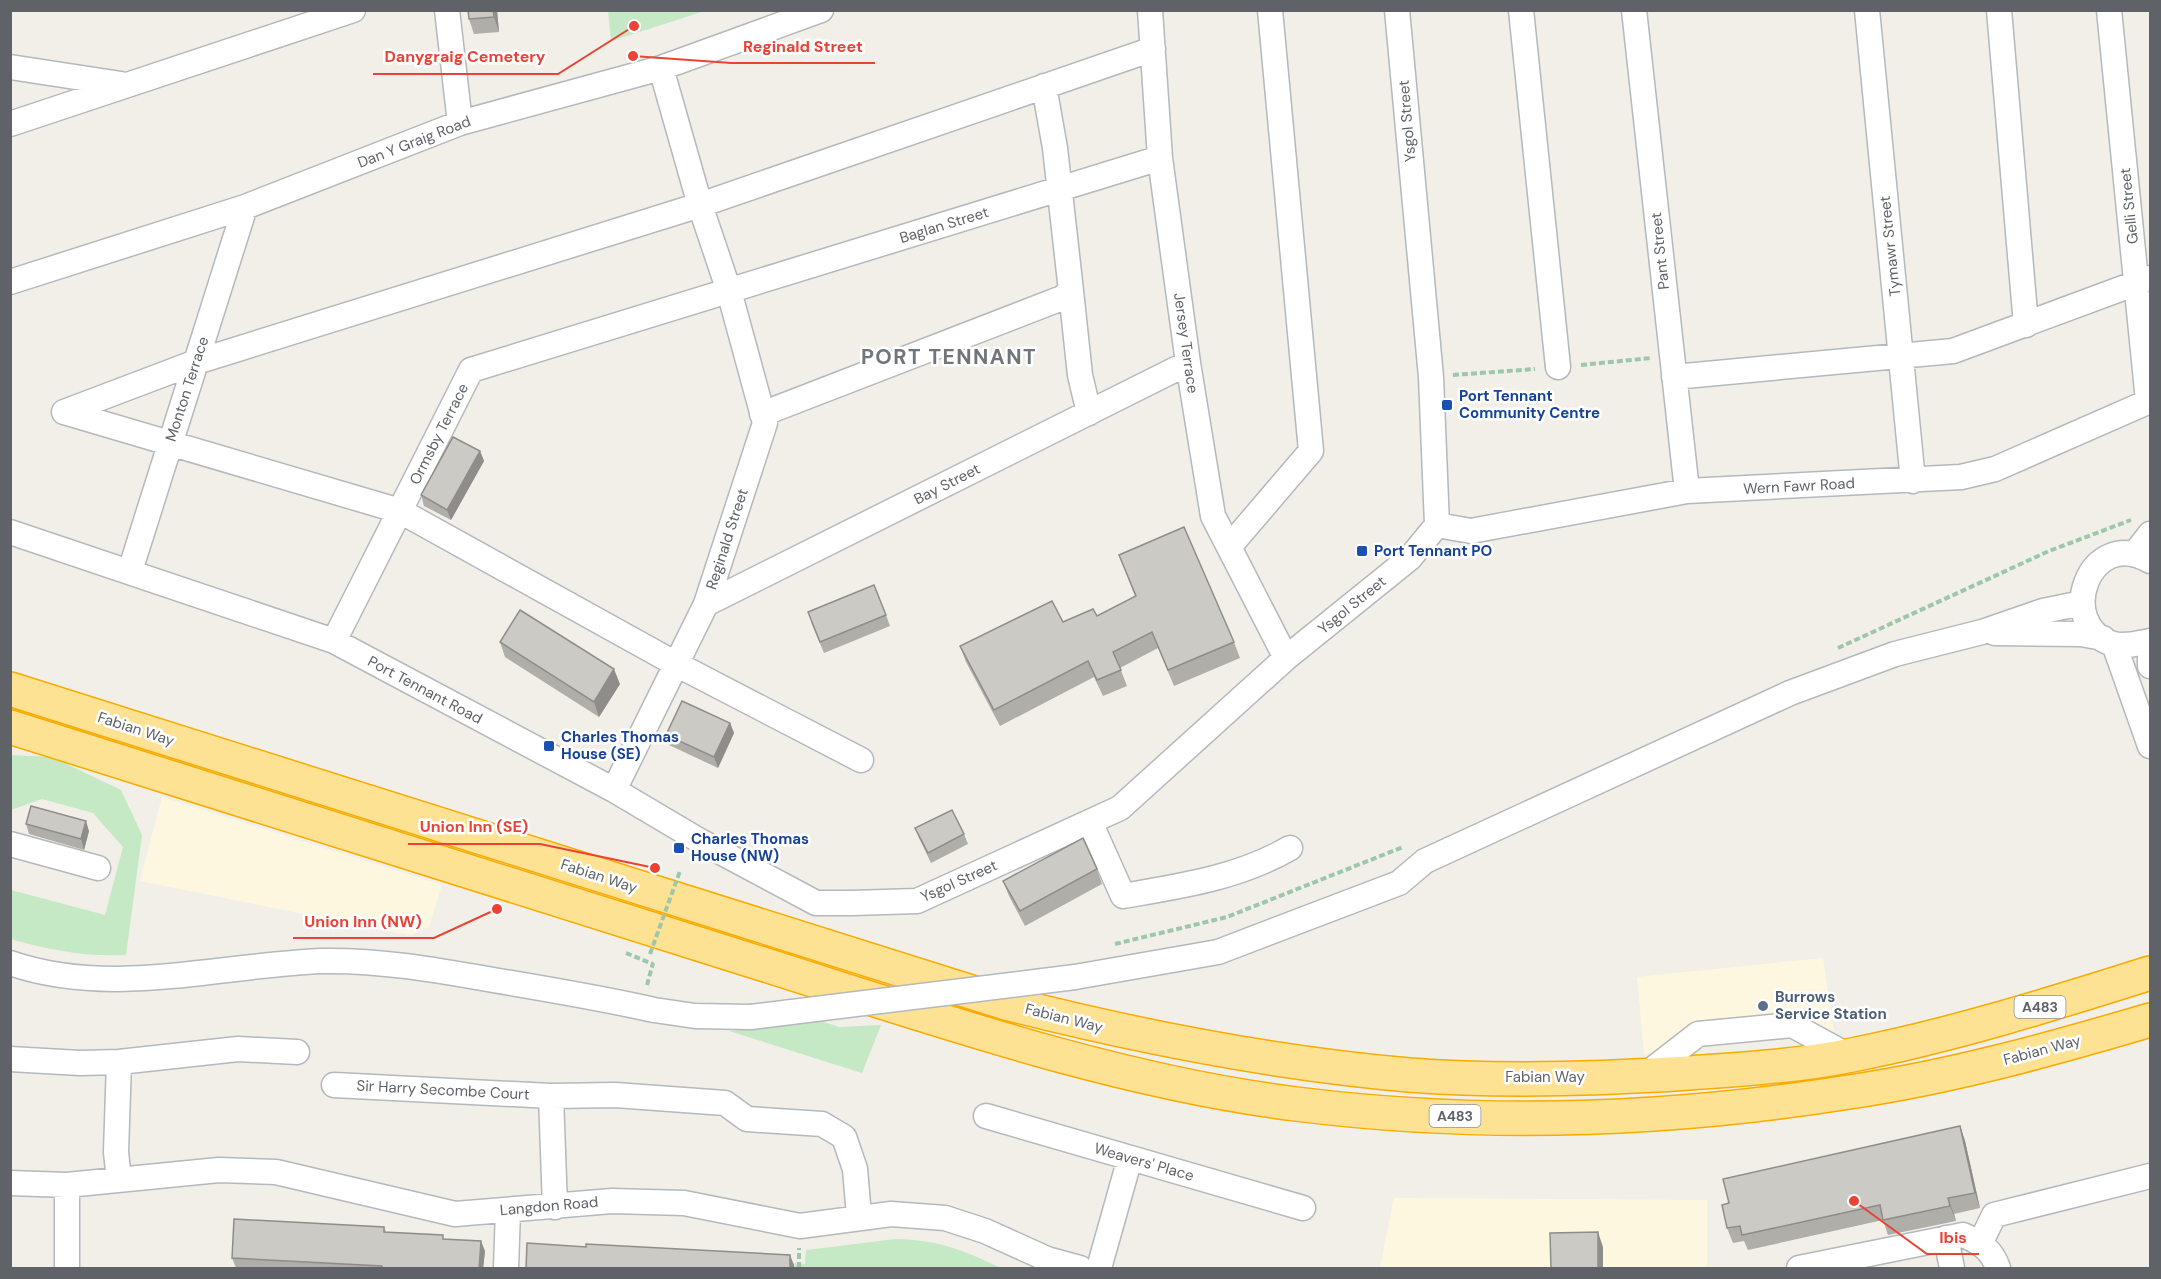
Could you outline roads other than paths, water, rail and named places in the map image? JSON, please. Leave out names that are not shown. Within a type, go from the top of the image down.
[{"type":"highway","name":"Fabian Way","points":[[10,689],[1006,1003],[1149,1038],[1269,1059],[1410,1075],[1527,1079],[1644,1076],[1749,1068],[1849,1056],[1971,1027],[2151,973]]},
{"type":"highway","name":"Fabian Way","points":[[10,726],[969,1028],[1152,1077],[1293,1104],[1434,1116],[1542,1118],[1650,1115],[1849,1092],[1994,1063],[2151,1020]]},
{"type":"street","points":[[10,124],[353,10]]},
{"type":"street","points":[[447,10],[460,123]]},
{"type":"street","name":"Dan Y Graig Road","points":[[10,282],[245,207],[460,123],[661,68],[821,10]]},
{"type":"street","name":"Jersey Terrace","points":[[1150,10],[1160,158],[1188,363],[1213,516],[1286,658]]},
{"type":"street","points":[[1229,547],[1311,452],[1270,10]]},
{"type":"street","name":"Ysgol Street","points":[[816,903],[917,901],[1120,808],[1286,658],[1410,558],[1437,525],[1431,377],[1397,10]]},
{"type":"street","points":[[1521,10],[1558,367]]},
{"type":"street","name":"Pant Street","points":[[1634,10],[1687,491]]},
{"type":"street","name":"Tymawr Street","points":[[1867,10],[1913,481]]},
{"type":"street","points":[[1999,10],[2026,325]]},
{"type":"street","name":"Gelli Street","points":[[2109,10],[2144,281],[2149,401]]},
{"type":"street","points":[[861,760],[676,664],[400,512],[64,412],[196,362],[700,205],[1153,49]]},
{"type":"street","points":[[10,67],[123,85]]},
{"type":"street","name":"Reginald Street","points":[[614,790],[706,604],[765,423],[729,291],[700,205],[661,68]]},
{"type":"street","points":[[1044,86],[1053,137],[1080,375],[1089,413]]},
{"type":"street","name":"Baglan Street","points":[[729,291],[1160,158]]},
{"type":"street","name":"Monton Terrace","points":[[129,571],[245,207]]},
{"type":"street","points":[[1674,376],[1953,351],[2144,281]]},
{"type":"street","name":"Ormsby Terrace","points":[[334,641],[471,370],[729,291]]},
{"type":"street","points":[[762,414],[940,348],[1062,298],[1071,291]]},
{"type":"street","name":"Bay Street","points":[[706,604],[1188,363]]},
{"type":"street","name":"Wern Fawr Road","points":[[1437,525],[1471,531],[1687,491],[1961,477],[1995,469],[2149,401]]},
{"type":"street","name":"Port Tennant Road","points":[[10,532],[334,641],[614,790],[700,841],[816,903]]},
{"type":"street","points":[[2146,549],[2115,554],[2095,566],[2086,580],[2082,603],[2092,629],[2109,641],[2151,746]]},
{"type":"street","points":[[10,963],[46,974],[76,978],[129,979],[322,961],[398,964],[654,1010],[694,1016],[751,1017],[1075,977],[1218,952],[1399,883],[1425,861],[1790,693],[1894,654],[1982,632],[2043,611],[2082,603]]},
{"type":"street","points":[[1982,632],[2081,634],[2129,645],[2151,641]]},
{"type":"street","points":[[2151,656],[2151,666]]},
{"type":"street","points":[[1090,822],[1123,896],[1224,876],[1259,864],[1290,848]]},
{"type":"street","points":[[10,844],[98,868]]},
{"type":"street","points":[[10,1059],[80,1063],[118,1062],[238,1049],[297,1052]]},
{"type":"street","points":[[118,1062],[116,1152],[119,1180]]},
{"type":"street","name":"Sir Harry Secombe Court","points":[[334,1085],[551,1096],[615,1095],[725,1103],[747,1119],[822,1124],[844,1137],[855,1169],[859,1216]]},
{"type":"street","name":"Sir Harry Secombe Court","points":[[551,1096],[555,1207]]},
{"type":"street","name":"Weavers' Place","points":[[986,1116],[1303,1208]]},
{"type":"street","points":[[1099,1269],[1130,1158]]},
{"type":"street","name":"Langdon Road","points":[[10,1183],[67,1185],[219,1170],[276,1172],[455,1214],[612,1201],[684,1203],[800,1226],[859,1216],[891,1214],[945,1218],[985,1231],[1045,1264],[1080,1269]]},
{"type":"street","points":[[1982,1242],[1994,1215],[2151,1176]]},
{"type":"street","points":[[67,1185],[67,1269]]},
{"type":"street","points":[[506,1269],[508,1210]]},
{"type":"street","points":[[1799,1269],[1896,1259],[1946,1238],[1963,1235],[1982,1242],[1998,1269]]},
{"type":"street","points":[[1946,1238],[1952,1269]]},
{"type":"place","name":"Danygraig Cemetery","points":[[634,26]]},
{"type":"place","name":"Reginald Street","points":[[633,56]]},
{"type":"place","name":"Port Tennant Community Centre","points":[[1447,405]]},
{"type":"place","name":"Port Tennant PO","points":[[1362,551]]},
{"type":"place","name":"Charles Thomas House (SE)","points":[[549,746]]},
{"type":"place","name":"Charles Thomas House (NW)","points":[[679,848]]},
{"type":"place","name":"Union Inn (SE)","points":[[655,868]]},
{"type":"place","name":"Union Inn (NW)","points":[[497,909]]},
{"type":"place","name":"Burrows Service Station","points":[[1763,1006]]},
{"type":"place","name":"Ibis","points":[[1854,1201]]},
{"type":"district","name":"PORT TENNANT","points":[[949,357]]}]
